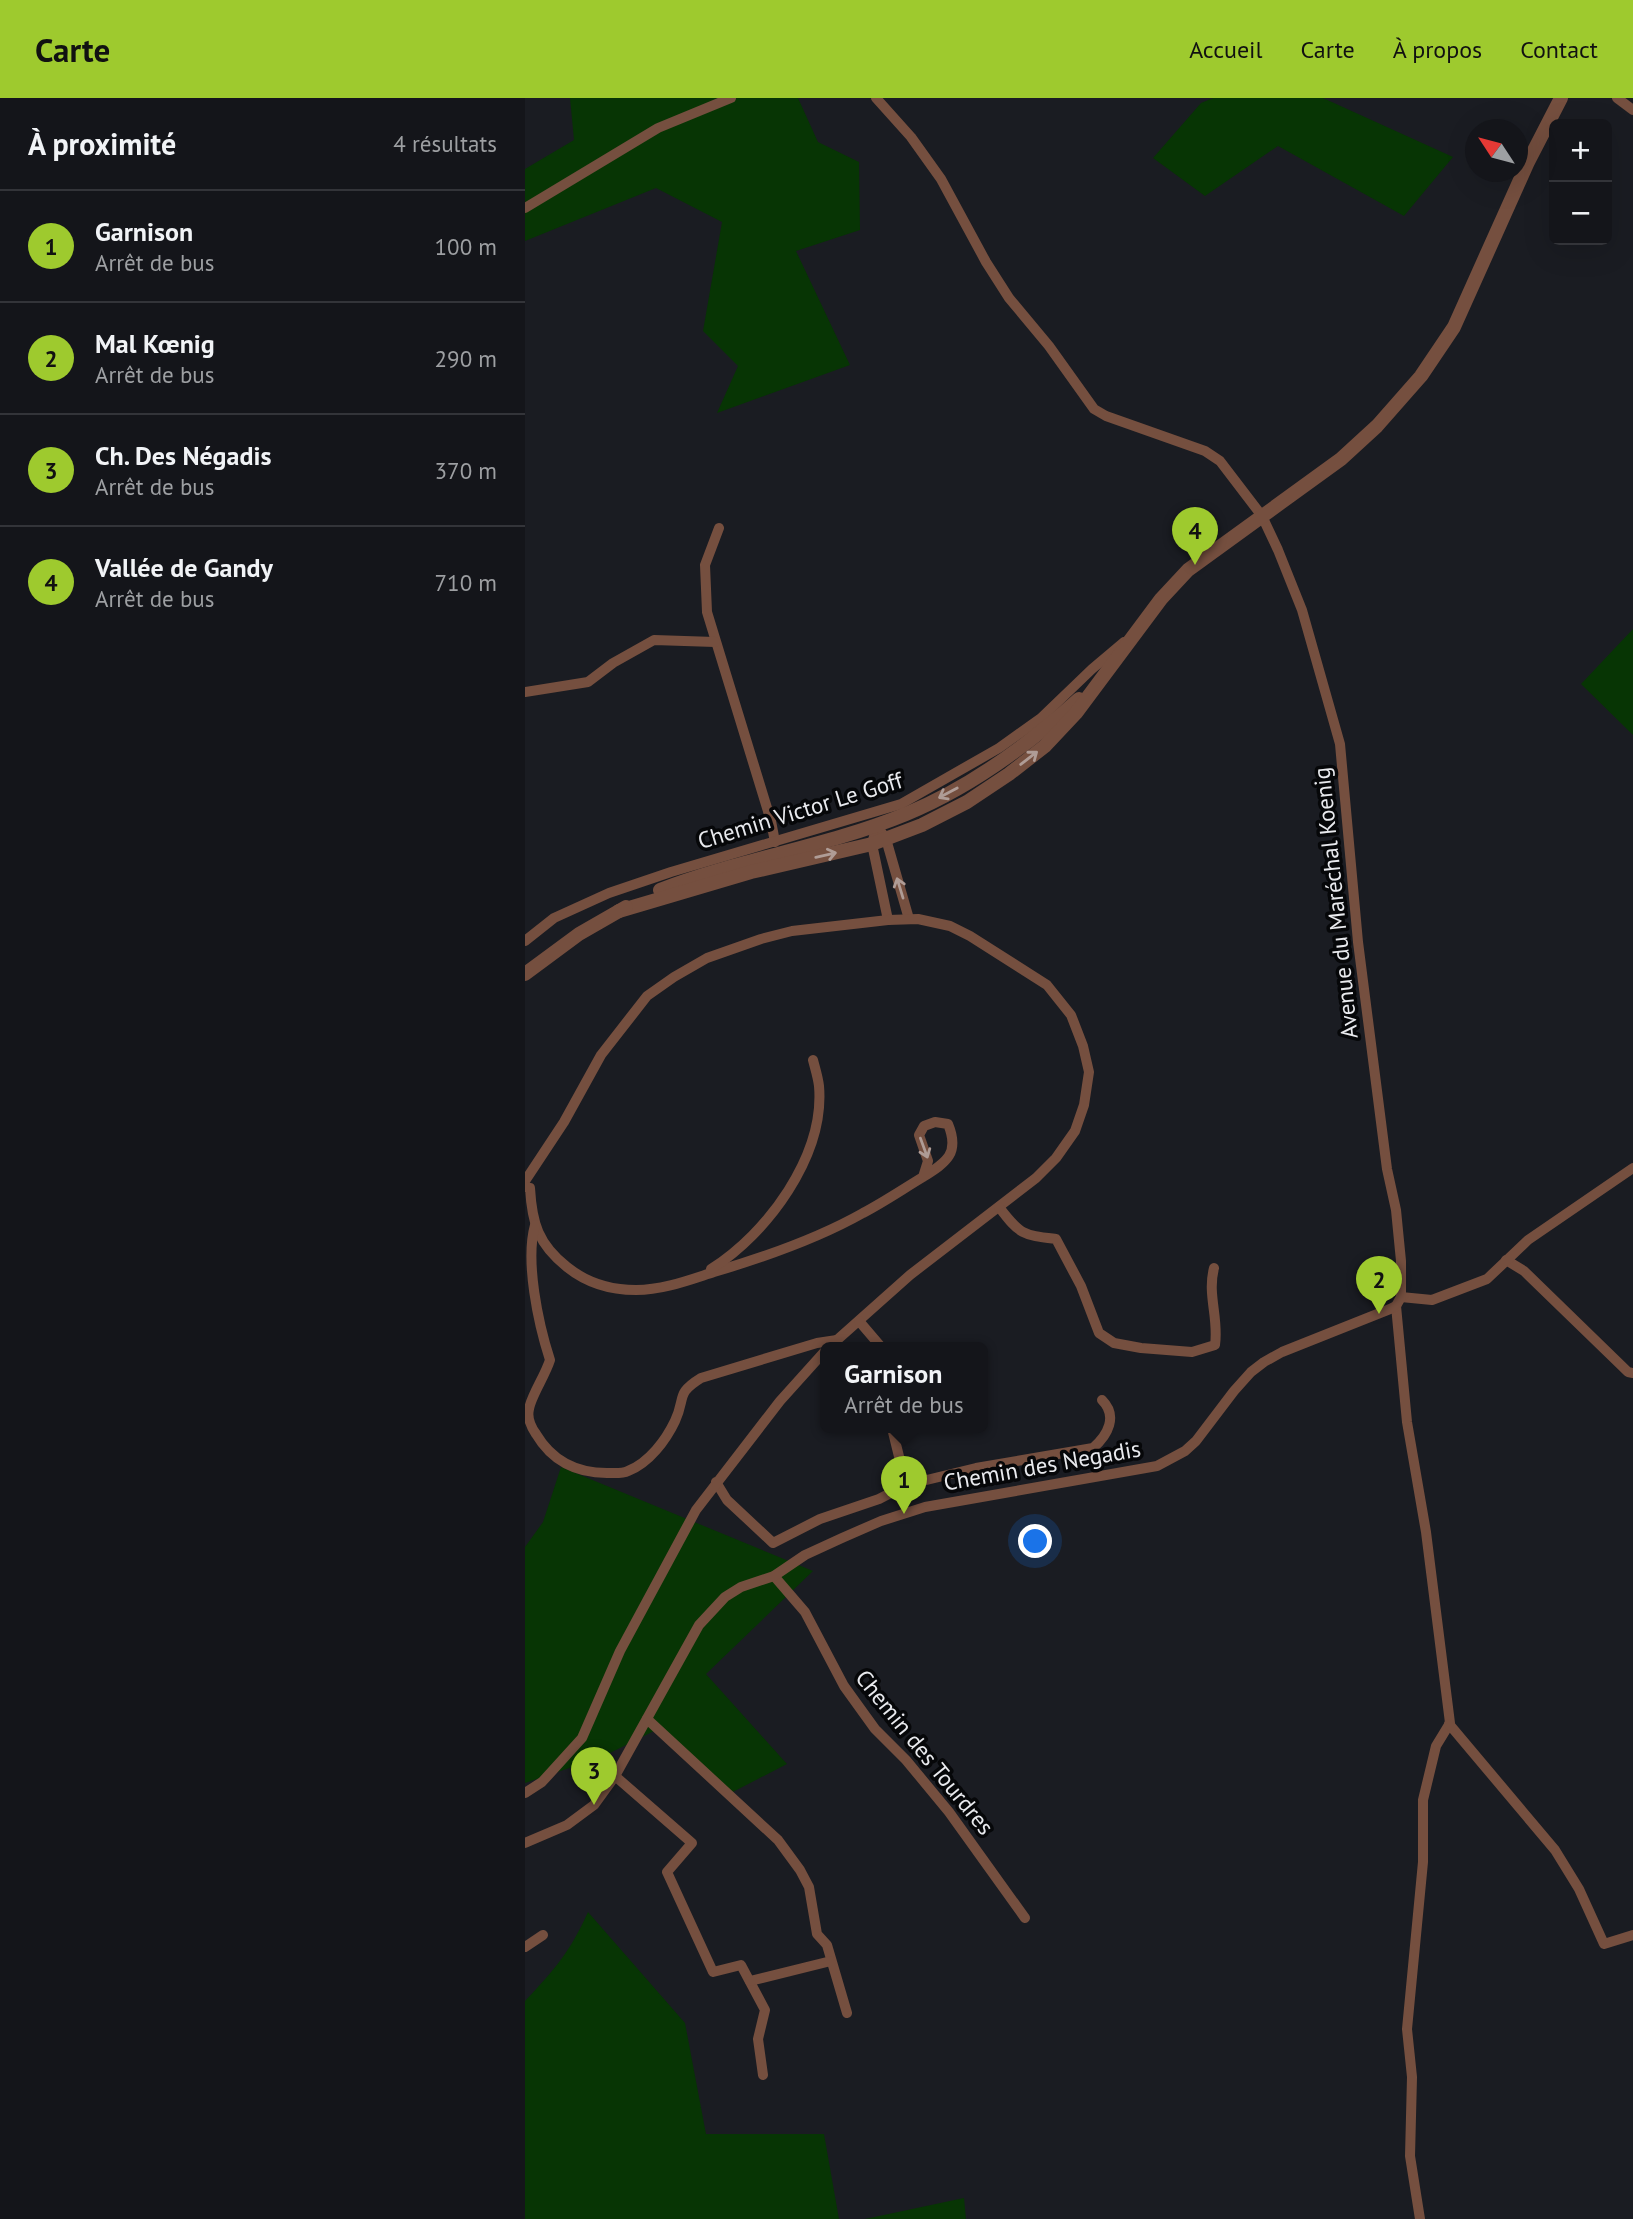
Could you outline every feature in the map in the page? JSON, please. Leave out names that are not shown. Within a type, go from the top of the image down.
[{"type":"street","points":[[525,208],[658,128],[731,98]]},
{"type":"street","name":"Avenue du Maréchal Koenig","points":[[876,98],[911,137],[941,179],[986,262],[1009,298],[1062,362],[1094,409],[1106,416],[1205,451],[1220,461],[1232,474],[1262,516],[1302,610],[1340,744],[1358,942],[1387,1168],[1396,1210],[1401,1261],[1398,1301],[1407,1422],[1420,1489],[1435,1595],[1449,1724]]},
{"type":"street","points":[[619,911],[751,872],[879,841],[922,825],[967,802],[1045,746],[1076,713],[1161,598],[1188,570],[1341,458],[1368,434],[1421,376],[1454,327],[1528,162],[1560,98]]},
{"type":"street","points":[[1617,98],[1633,110]]},
{"type":"street","points":[[719,528],[705,565],[707,612],[731,684],[741,728],[771,821],[775,842]]},
{"type":"street","name":"Chemin Victor Le Goff","points":[[525,941],[554,918],[609,893],[901,804],[999,748],[1041,718],[1092,668],[1134,634]]},
{"type":"street","points":[[525,692],[588,682],[613,663],[654,640],[715,642]]},
{"type":"street","points":[[525,974],[579,934],[650,894],[692,877],[877,825],[952,791],[1028,741],[1100,679]]},
{"type":"street","points":[[877,825],[888,920]]},
{"type":"street","points":[[879,841],[909,919]]},
{"type":"street","points":[[525,1181],[564,1122],[601,1055],[647,996],[707,958],[792,931],[888,920],[918,919],[950,926],[970,936],[1047,985],[1071,1014],[1089,1072],[1084,1105],[1075,1131],[1056,1158],[1036,1178],[910,1275],[835,1342]]},
{"type":"street","points":[[696,1278],[720,1263],[766,1221],[799,1174],[812,1137],[818,1108],[819,1087],[813,1060]]},
{"type":"street","points":[[525,1187],[530,1188],[531,1217],[538,1234],[556,1258],[591,1283],[618,1290],[638,1290],[668,1287],[696,1278],[804,1241],[862,1214],[923,1177],[944,1163],[952,1152],[953,1137],[947,1124],[936,1122],[924,1126],[919,1135],[928,1161],[923,1177]]},
{"type":"street","points":[[1398,1301],[1431,1300],[1487,1279],[1528,1240],[1633,1168]]},
{"type":"street","points":[[999,1207],[1014,1227],[1027,1236],[1056,1239],[1081,1286],[1099,1333],[1114,1343],[1192,1352],[1215,1345],[1217,1331],[1210,1283],[1214,1268]]},
{"type":"street","points":[[535,1226],[527,1242],[530,1288],[533,1309],[549,1360],[528,1410],[531,1426],[545,1449],[559,1461],[580,1470],[598,1473],[627,1472],[643,1462],[657,1450],[676,1420],[680,1399],[686,1387],[701,1378],[820,1344]]},
{"type":"street","points":[[1506,1260],[1524,1271],[1628,1372],[1633,1373]]},
{"type":"street","name":"Chemin des Negadis","points":[[525,1843],[567,1825],[594,1805],[615,1776],[689,1641],[711,1610],[741,1587],[774,1576],[805,1555],[881,1521],[925,1507],[1157,1466],[1185,1451],[1196,1441],[1234,1391],[1251,1372],[1265,1362],[1398,1301]]},
{"type":"street","points":[[859,1321],[877,1342]]},
{"type":"street","points":[[525,1793],[543,1782],[582,1738],[620,1651],[696,1510],[789,1391],[820,1357]]},
{"type":"street","points":[[716,1482],[727,1500],[773,1542],[820,1519],[879,1499],[905,1485],[976,1468],[1093,1448],[1103,1439],[1111,1423],[1108,1405],[1102,1400]]},
{"type":"street","points":[[893,1433],[905,1485]]},
{"type":"street","name":"Chemin des Tourdres","points":[[774,1576],[805,1612],[844,1686],[875,1729],[907,1760],[949,1812],[1025,1918]]},
{"type":"street","points":[[647,1719],[778,1840],[809,1886],[817,1934],[827,1945],[847,2013]]},
{"type":"street","points":[[1420,2219],[1410,2156],[1412,2077],[1407,2029],[1423,1862],[1423,1800],[1436,1746],[1449,1724],[1555,1850],[1579,1889],[1604,1944],[1633,1935]]},
{"type":"street","points":[[615,1776],[692,1843],[667,1872],[713,1972],[741,1965],[765,2010],[758,2039],[763,2075]]},
{"type":"street","points":[[525,1947],[543,1936]]},
{"type":"street","points":[[750,1981],[831,1961]]},
{"type":"green space","points":[[570,98],[798,98],[818,142],[859,162],[860,230],[796,251],[850,365],[717,413],[738,366],[703,331],[722,222],[656,188],[525,241],[525,169],[574,140]]},
{"type":"green space","points":[[1213,98],[1323,98],[1453,157],[1404,216],[1278,146],[1205,196],[1153,158],[1201,103]]},
{"type":"green space","points":[[1633,629],[1633,735],[1581,684]]},
{"type":"green space","points":[[561,1467],[813,1571],[706,1674],[787,1764],[725,1796],[654,1731],[602,1757],[525,1783],[525,1547],[543,1522]]},
{"type":"green space","points":[[588,1912],[685,2023],[706,2134],[824,2134],[839,2219],[525,2219],[525,2001],[561,1960]]},
{"type":"green space","points":[[964,2198],[966,2219],[865,2219]]},
{"type":"place","name":"Vallée de Gandy","points":[[1195,565]]},
{"type":"place","name":"Mal Kœnig","points":[[1379,1314]]},
{"type":"place","name":"Garnison","points":[[904,1514]]},
{"type":"place","name":"Ch. Des Négadis","points":[[594,1805]]}]
